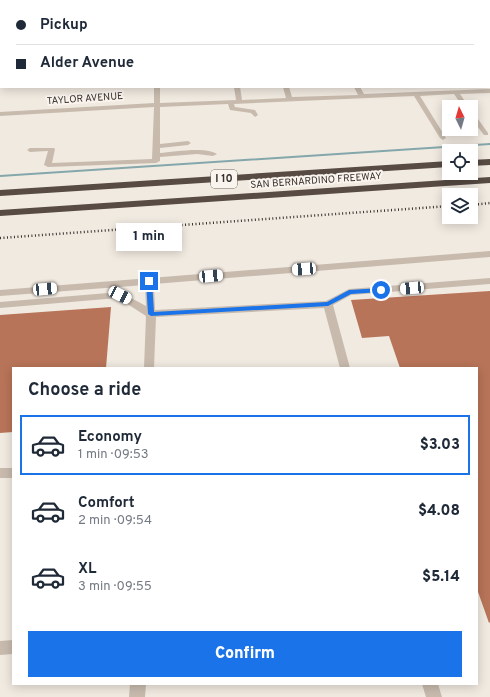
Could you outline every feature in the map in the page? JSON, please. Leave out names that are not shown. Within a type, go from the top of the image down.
[{"type":"highway","points":[[478,163],[490,162]]},
{"type":"highway","name":"SAN BERNARDINO FREEWAY","points":[[0,193],[442,164]]},
{"type":"highway","name":"SAN BERNARDINO FREEWAY","points":[[0,213],[490,180]]},
{"type":"street","points":[[156,158],[157,88]]},
{"type":"street","points":[[237,88],[239,102]]},
{"type":"street","points":[[286,88],[289,99]]},
{"type":"street","points":[[358,88],[362,96]]},
{"type":"street","points":[[396,88],[399,94]]},
{"type":"street","name":"TAYLOR AVENUE","points":[[0,114],[157,105],[490,91]]},
{"type":"street","points":[[456,92],[461,100]]},
{"type":"street","points":[[416,94],[443,138]]},
{"type":"street","points":[[231,102],[232,109],[250,110],[253,111],[254,115]]},
{"type":"street","points":[[478,123],[486,134]]},
{"type":"street","points":[[156,146],[188,143]]},
{"type":"street","points":[[30,150],[52,149],[48,166],[156,158],[197,152],[213,154]]},
{"type":"street","points":[[0,293],[490,254]]},
{"type":"street","points":[[149,281],[151,314],[149,367]]},
{"type":"street","points":[[0,305],[120,295],[151,314],[328,304],[349,292],[490,281]]},
{"type":"street","points":[[328,304],[345,367]]},
{"type":"street","points":[[0,473],[12,473]]},
{"type":"street","points":[[0,648],[12,647]]},
{"type":"street","points":[[137,697],[138,685]]},
{"type":"street","points":[[430,685],[434,697]]},
{"type":"building","points":[[490,291],[489,623],[478,592],[478,367],[400,367],[389,336],[362,338],[351,300]]},
{"type":"building","points":[[111,307],[106,367],[12,367],[12,432],[0,433],[0,315]]},
{"type":"waterway","points":[[0,176],[490,144]]},
{"type":"railway","points":[[478,204],[490,203]]},
{"type":"railway","points":[[0,238],[442,206]]},
{"type":"route","points":[[149,281],[151,314],[328,304],[349,292],[381,290]]}]
